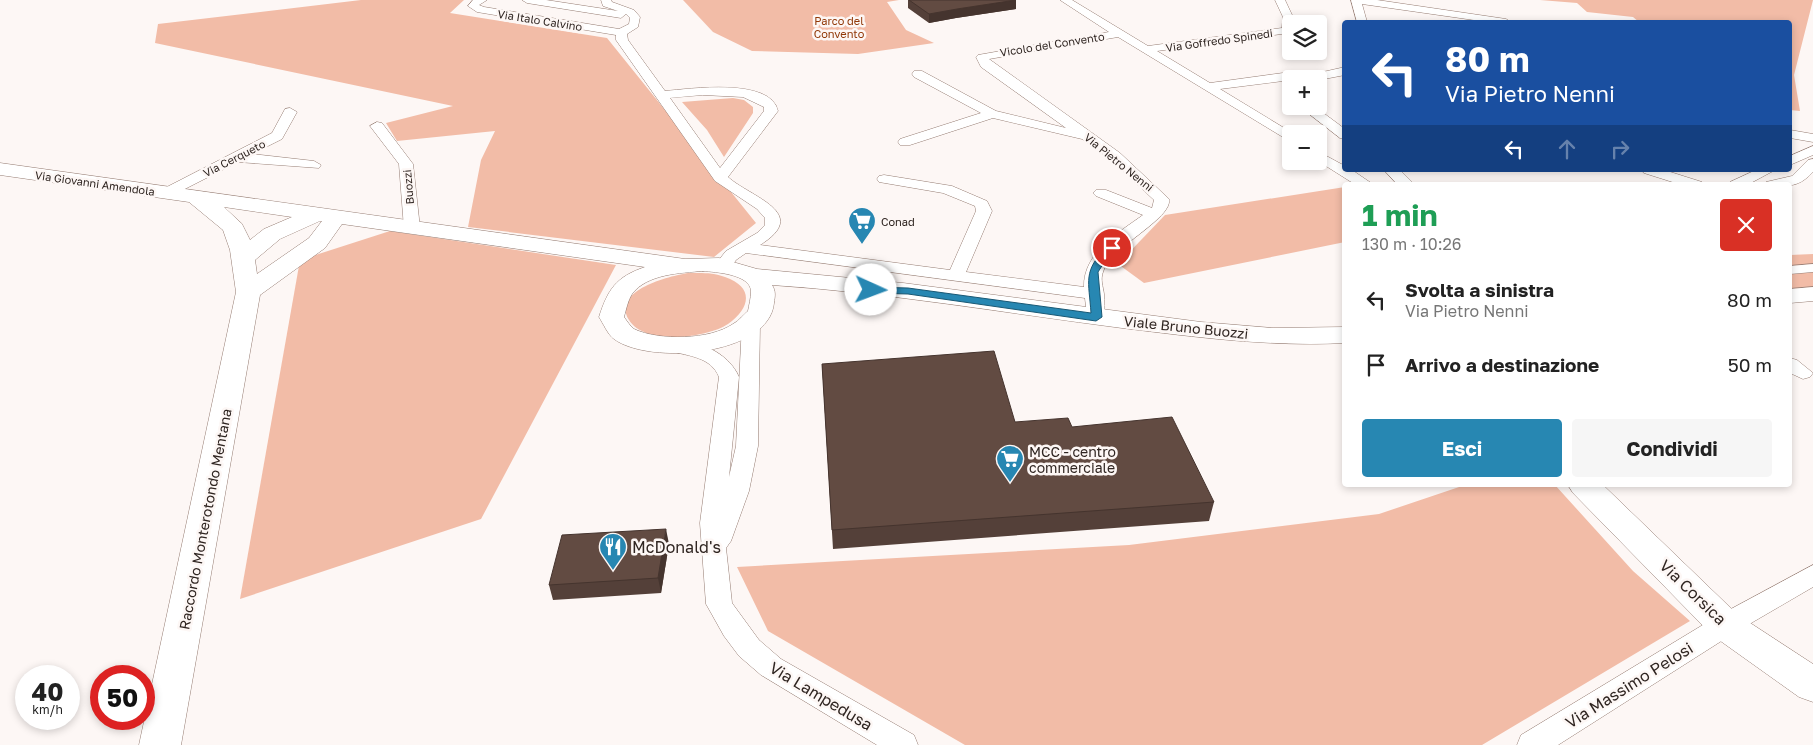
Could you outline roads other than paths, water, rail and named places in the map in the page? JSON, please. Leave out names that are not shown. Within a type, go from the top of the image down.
[{"type":"main road","name":"Via Giovanni Amendola","points":[[0,169],[166,194],[608,253],[682,265]]},
{"type":"main road","points":[[190,197],[216,211],[232,224],[241,240],[242,259],[248,292],[301,256],[326,232],[324,216],[272,234],[242,259]]},
{"type":"main road","points":[[301,256],[344,239],[405,227]]},
{"type":"main road","name":"Viale Bruno Buozzi","points":[[608,253],[623,262],[630,272],[630,277],[614,302],[611,313],[614,324],[624,333],[647,343],[677,347],[706,343],[731,335],[756,316],[791,296],[818,288],[908,291]]},
{"type":"main road","points":[[621,291],[647,274],[682,265]]},
{"type":"main road","name":"Viale Bruno Buozzi","points":[[682,265],[723,266],[752,276],[821,280],[908,291],[1096,306],[1258,335],[1298,337],[1342,335]]},
{"type":"main road","points":[[752,276],[762,286],[765,298],[756,316]]},
{"type":"main road","name":"Raccordo Monterotondo Mentana","points":[[160,745],[248,292]]},
{"type":"main road","points":[[1792,296],[1813,294]]},
{"type":"main road","name":"Via Corsica","points":[[1586,487],[1725,625],[1813,685]]},
{"type":"street","name":"Via Italo Calvino","points":[[482,0],[475,2],[472,6],[481,10],[621,33]]},
{"type":"street","name":"Via Italo Calvino","points":[[527,0],[635,17]]},
{"type":"street","points":[[606,0],[610,5],[630,12],[635,17],[634,24],[621,33],[624,44],[720,178],[727,185],[768,211],[772,220],[772,226],[760,240],[737,251],[723,266]]},
{"type":"street","points":[[1065,0],[1210,86],[1282,132]]},
{"type":"street","name":"Via Goffredo Spinedi","points":[[1148,49],[1285,31],[1288,28],[1288,17],[1280,0]]},
{"type":"street","points":[[1361,20],[1356,0],[1492,20]]},
{"type":"street","name":"Vicolo del Convento","points":[[982,56],[1122,34]]},
{"type":"street","name":"Via Pietro Nenni","points":[[982,56],[986,64],[1089,137],[1157,193],[1162,204],[1154,214]]},
{"type":"street","points":[[1327,75],[1342,72]]},
{"type":"street","points":[[918,74],[992,114],[1089,137]]},
{"type":"street","points":[[1210,86],[1282,77]]},
{"type":"street","points":[[662,95],[739,92],[757,97],[770,105],[771,110],[720,178]]},
{"type":"street","name":"Via Cerqueto","points":[[166,194],[277,136],[290,112]]},
{"type":"street","points":[[904,142],[992,114]]},
{"type":"street","points":[[1319,115],[1342,132]]},
{"type":"street","name":"Buozzi","points":[[377,126],[406,164],[405,227]]},
{"type":"street","points":[[1792,134],[1813,138]]},
{"type":"street","points":[[1792,160],[1813,150]]},
{"type":"street","points":[[236,157],[314,165]]},
{"type":"street","points":[[1327,161],[1342,170]]},
{"type":"street","points":[[1797,180],[1813,163]]},
{"type":"street","points":[[1345,172],[1361,182]]},
{"type":"street","points":[[1392,172],[1404,182]]},
{"type":"street","points":[[1655,172],[1687,182]]},
{"type":"street","points":[[1742,182],[1764,172]]},
{"type":"street","points":[[884,178],[972,197],[982,204],[984,211],[955,276]]},
{"type":"street","points":[[1787,182],[1813,178]]},
{"type":"street","points":[[744,248],[955,276],[1096,306],[1093,272],[1103,257],[1154,214],[1101,193]]},
{"type":"street","points":[[1792,270],[1813,268]]},
{"type":"street","name":"Via Lampedusa","points":[[715,560],[724,523],[737,492],[747,446],[756,316]]},
{"type":"street","name":"Via Lampedusa","points":[[677,347],[708,355],[720,362],[729,377],[712,523],[719,604],[733,628],[749,648],[771,667],[903,745]]},
{"type":"street","name":"Via Massimo Pelosi","points":[[1539,743],[1725,625],[1813,575]]},
{"type":"place","name":"Conad","points":[[862,245]]},
{"type":"place","name":"MCC - centro commerciale","points":[[1010,483]]},
{"type":"place","name":"McDonald's","points":[[613,571]]},
{"type":"park label","name":"Parco del Convento","points":[[839,26]]}]
